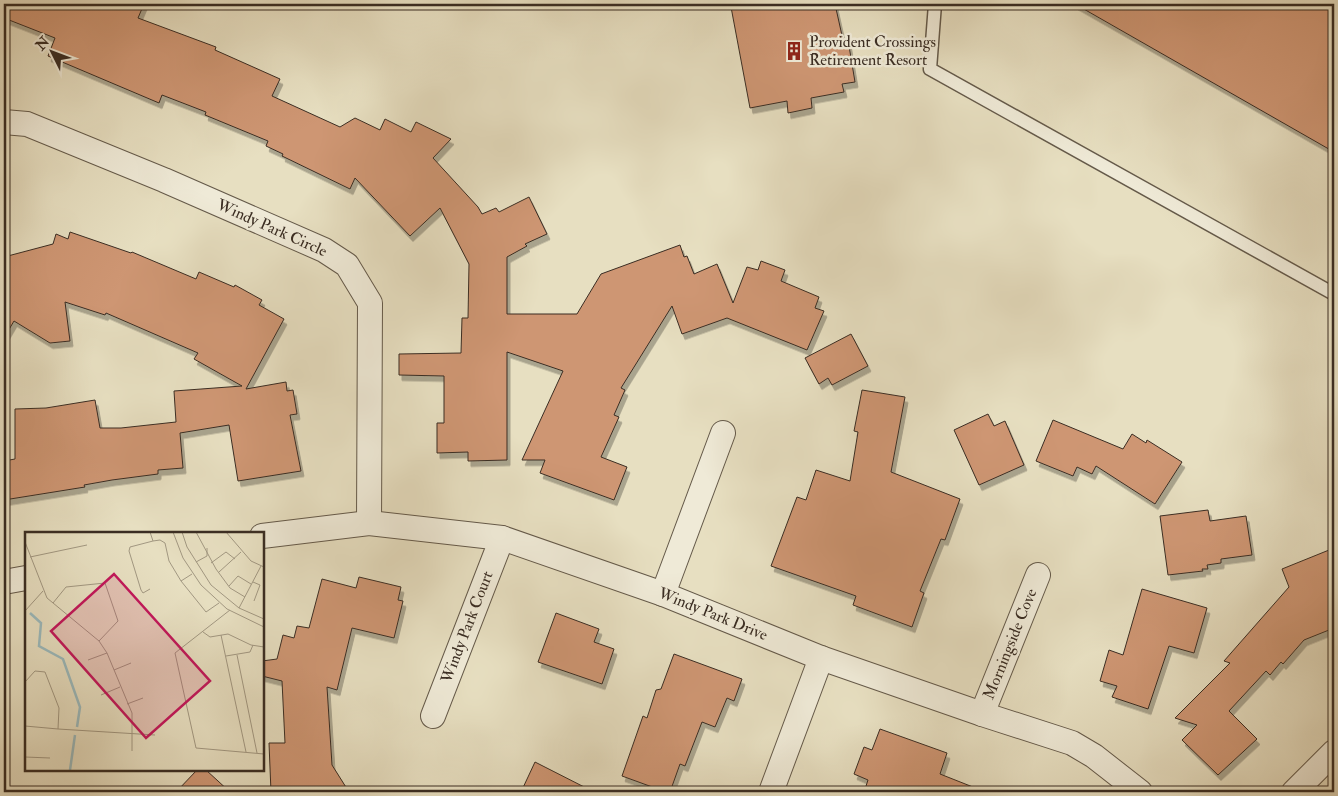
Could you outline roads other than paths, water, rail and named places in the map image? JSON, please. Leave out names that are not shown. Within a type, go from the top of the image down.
[{"type":"street","name":"Windy Park Circle","points":[[4,122],[27,124],[164,180],[324,250],[347,265],[370,303],[369,523]]},
{"type":"street","points":[[663,594],[723,434]]},
{"type":"street","name":"Windy Park Drive","points":[[264,536],[369,523],[502,538],[663,594],[821,658],[1072,743],[1094,756],[1140,792]]},
{"type":"street","name":"Windy Park Court","points":[[433,716],[502,538]]},
{"type":"street","name":"Morningside Cove","points":[[982,714],[1038,575]]},
{"type":"street","points":[[4,582],[25,578]]},
{"type":"street","points":[[771,792],[821,658]]},
{"type":"street","points":[[1294,792],[1334,752]]},
{"type":"lane","points":[[935,4],[930,69],[1334,294]]},
{"type":"place","name":"Provident Crossings Retirement Resort","points":[[794,51]]}]
